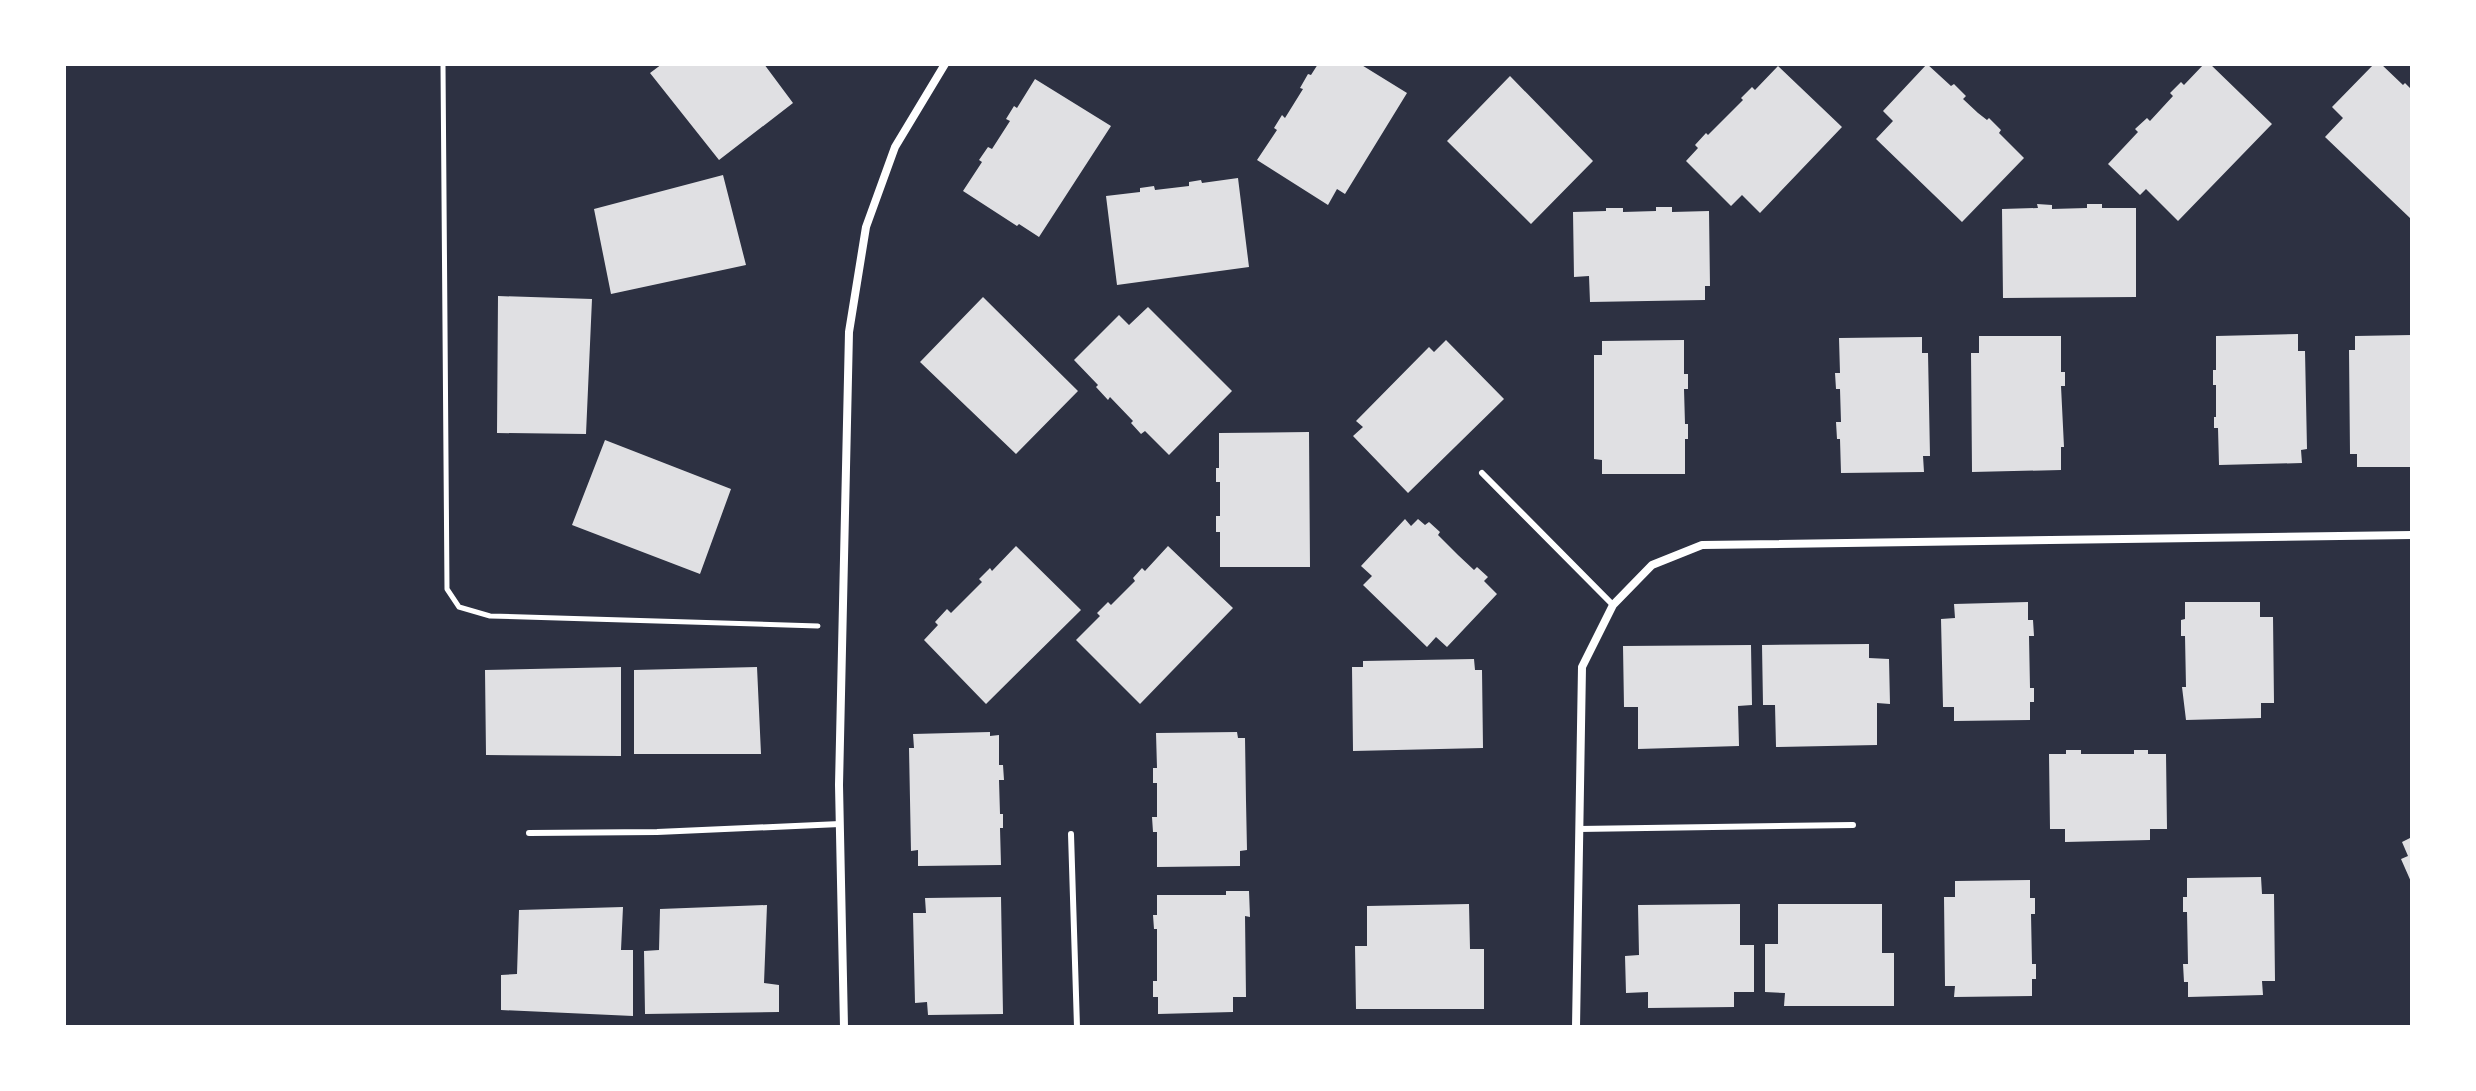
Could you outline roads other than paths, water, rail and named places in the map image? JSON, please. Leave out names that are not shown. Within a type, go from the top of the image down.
[{"type":"street","points":[[844,1027],[840,824],[849,332],[866,227],[895,147],[945,64]]},
{"type":"street","points":[[1576,1027],[1582,667],[1613,605],[1652,565],[1702,545],[2412,535]]},
{"type":"lane","points":[[1482,473],[1613,605]]},
{"type":"lane","points":[[529,833],[657,832],[840,824]]},
{"type":"lane","points":[[1579,829],[1853,825]]},
{"type":"lane","points":[[1071,834],[1077,1027]]}]
